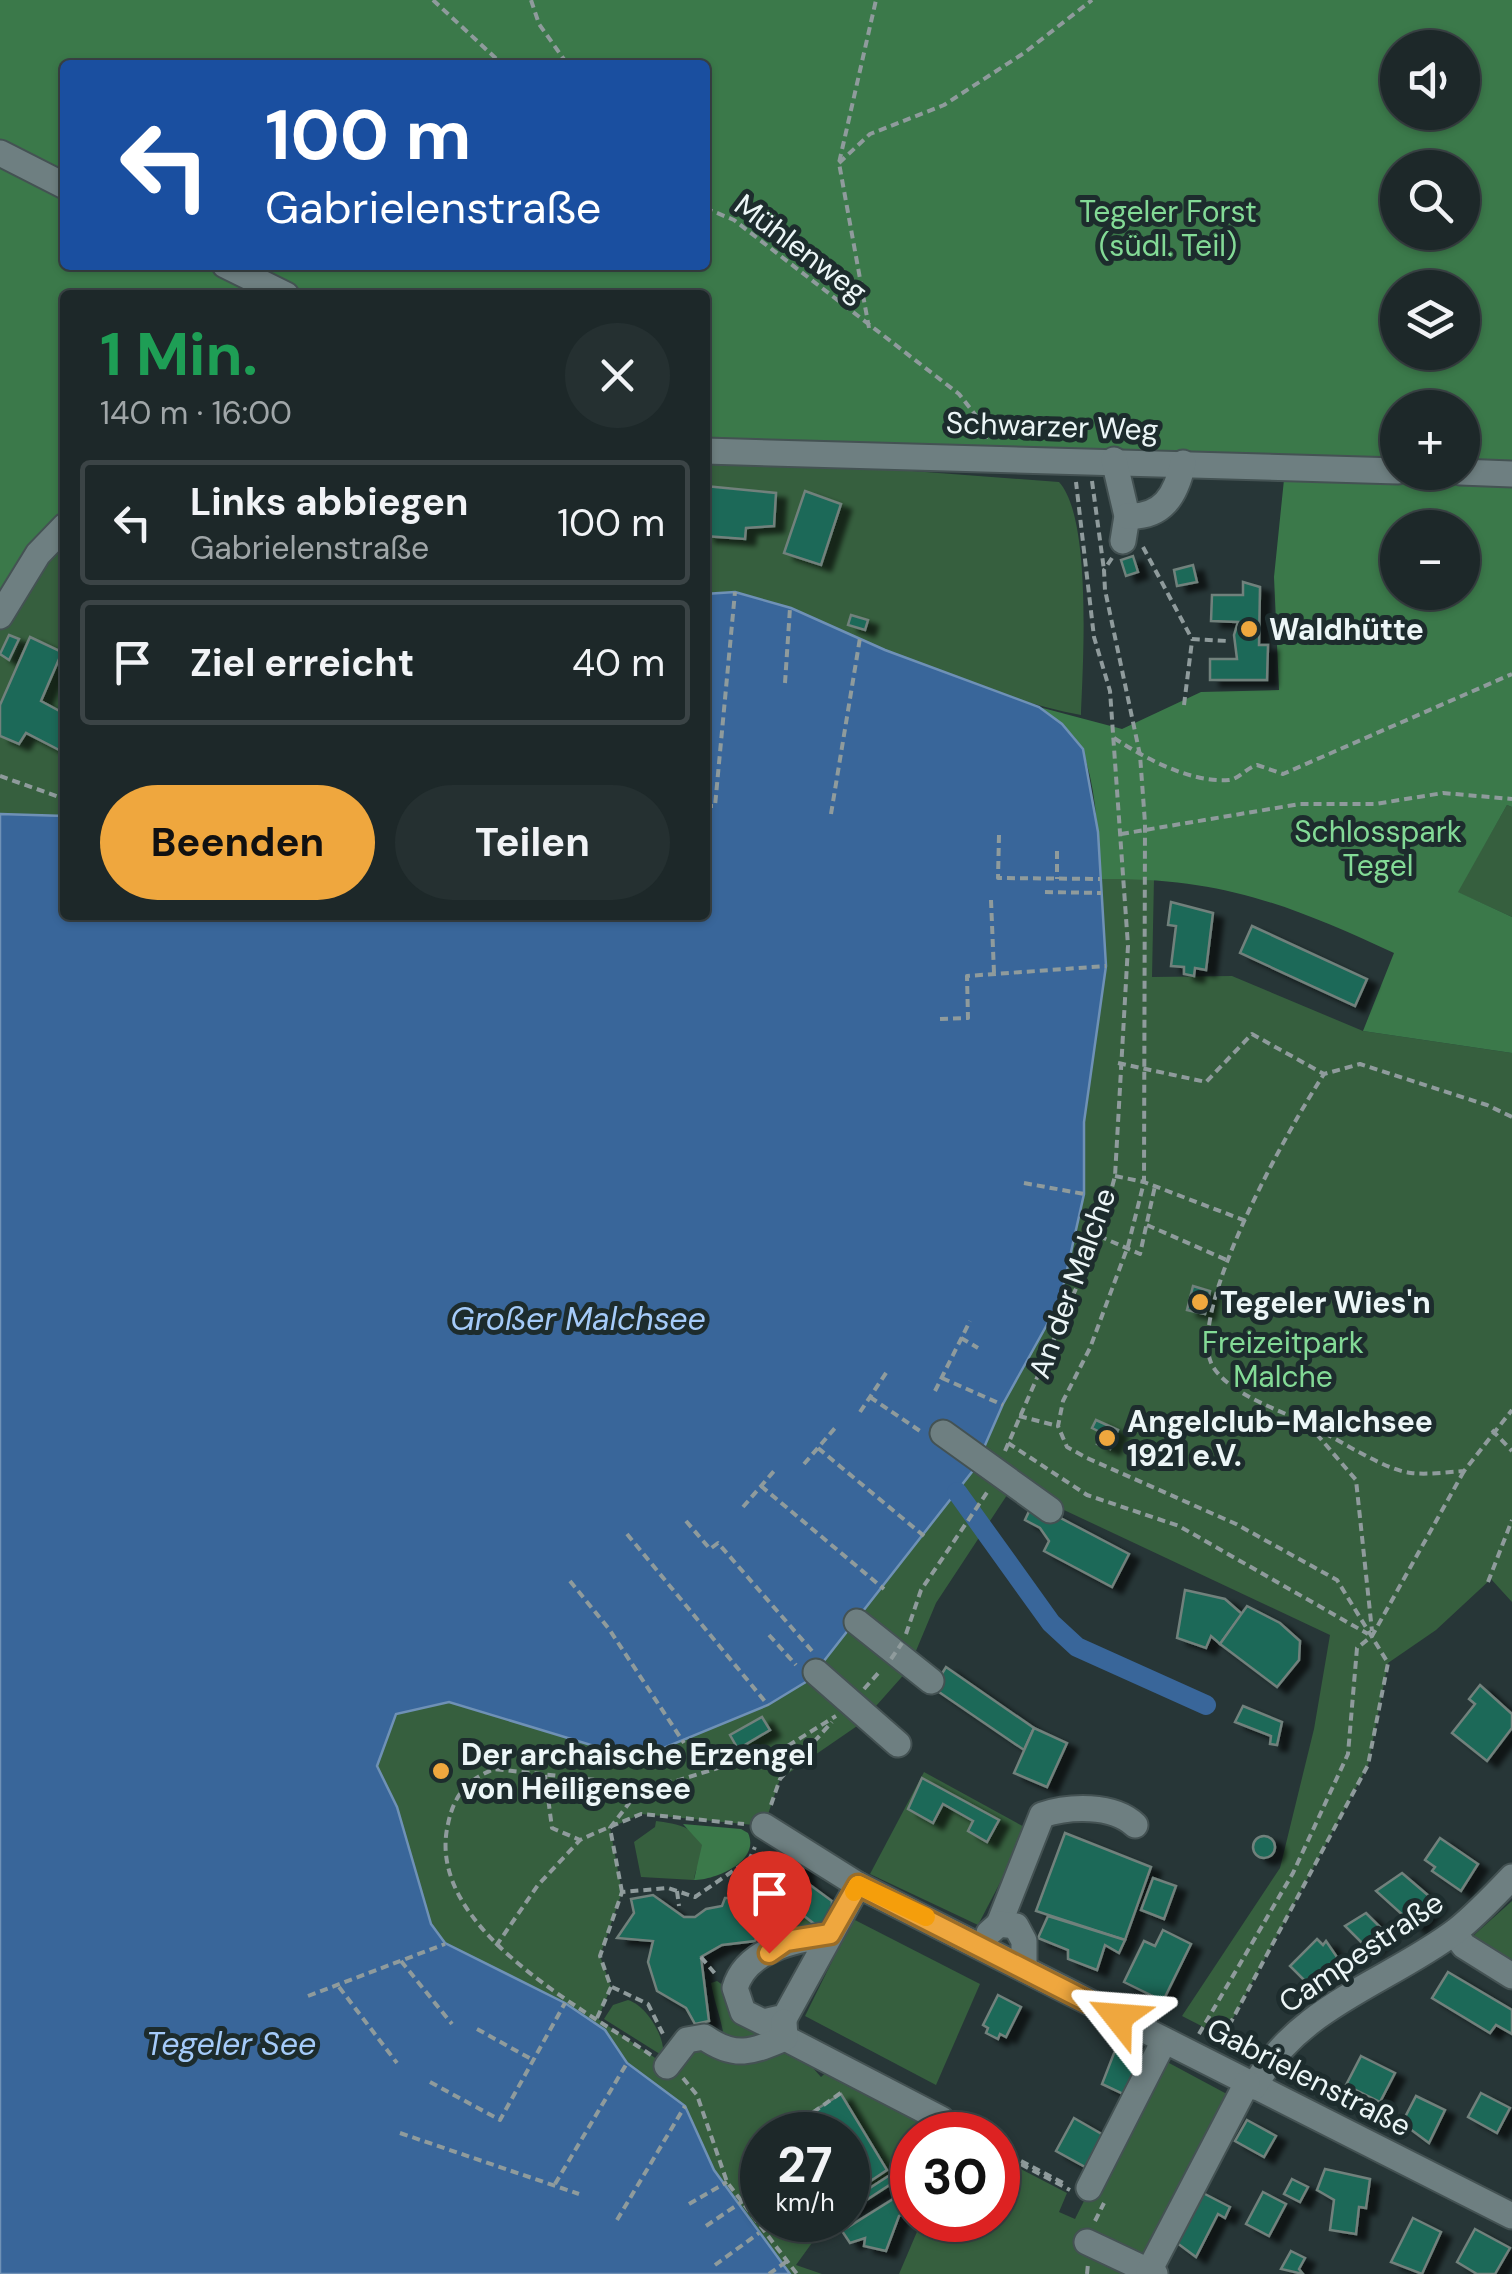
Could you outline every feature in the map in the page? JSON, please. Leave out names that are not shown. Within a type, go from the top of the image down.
[{"type":"street","points":[[0,153],[60,183]]},
{"type":"street","points":[[235,270],[276,290]]},
{"type":"street","name":"Schwarzer Weg","points":[[710,451],[1380,470]]},
{"type":"street","points":[[1093,464],[1131,535],[1172,500],[1183,463]]},
{"type":"street","points":[[1480,473],[1512,474]]},
{"type":"street","points":[[0,616],[38,554],[60,531]]},
{"type":"street","points":[[943,1433],[1050,1510]]},
{"type":"street","points":[[857,1622],[932,1681]]},
{"type":"street","points":[[813,1668],[898,1744]]},
{"type":"street","points":[[988,1949],[988,1937],[999,1924],[1042,1815],[1065,1808],[1124,1815],[1135,1826]]},
{"type":"street","name":"Gabrielenstraße","points":[[764,1826],[858,1885],[1512,2216]]},
{"type":"street","name":"Campestraße","points":[[1149,2271],[1250,2085],[1266,2063],[1306,2022],[1454,1932],[1512,1877]]},
{"type":"street","points":[[673,2058],[687,2040],[704,2038],[724,2051],[746,2055],[785,2027],[858,1885]]},
{"type":"street","points":[[999,1924],[1010,1924],[1021,1931],[1024,1968]]},
{"type":"street","points":[[1454,1932],[1464,1946],[1512,1976]]},
{"type":"street","points":[[830,1934],[786,1941],[738,1978],[736,1996],[749,2017],[785,2027],[929,2112]]},
{"type":"street","points":[[1082,2190],[1164,2041]]},
{"type":"street","points":[[1087,2242],[1149,2271]]},
{"type":"path","points":[[434,0],[498,60]]},
{"type":"path","points":[[532,0],[540,24],[565,60]]},
{"type":"path","points":[[869,328],[839,162],[876,0]]},
{"type":"path","points":[[839,162],[870,134],[944,105],[1024,53],[1092,0]]},
{"type":"path","name":"Mühlenweg","points":[[710,210],[734,220],[959,394],[984,426],[986,441]]},
{"type":"path","points":[[1093,464],[1094,637],[1110,690],[1128,946],[1118,1063],[1115,1176],[1099,1236],[1008,1443],[1087,1495],[1180,1526],[1372,1636]]},
{"type":"path","name":"An der Malche","points":[[1093,464],[1104,570],[1140,755],[1146,830],[1144,1182],[1128,1246],[1090,1348],[1063,1401],[1058,1426],[1067,1447],[1086,1458],[1236,1524],[1338,1580],[1388,1662],[1368,1765],[1223,2037]]},
{"type":"path","points":[[1104,570],[1131,535],[1192,639],[1184,705]]},
{"type":"path","points":[[710,806],[714,806],[735,592]]},
{"type":"path","points":[[785,683],[790,608]]},
{"type":"path","points":[[831,814],[860,638]]},
{"type":"path","points":[[1192,639],[1228,641]]},
{"type":"path","points":[[1114,738],[1140,755],[1204,778],[1234,780],[1257,765],[1283,774],[1512,674]]},
{"type":"path","points":[[0,776],[60,797]]},
{"type":"path","points":[[1119,834],[1300,804],[1376,804],[1443,793],[1512,799]]},
{"type":"path","points":[[999,835],[998,878],[1100,879]]},
{"type":"path","points":[[1057,851],[1058,878]]},
{"type":"path","points":[[1045,892],[1101,893]]},
{"type":"path","points":[[990,900],[994,973]]},
{"type":"path","points":[[940,1020],[968,1018],[966,976],[1106,966]]},
{"type":"path","points":[[1118,1063],[1206,1082],[1252,1034],[1324,1074]]},
{"type":"path","points":[[1464,1472],[1408,1473],[1238,1389],[1214,1368],[1205,1343],[1208,1320],[1246,1220],[1296,1116],[1324,1074],[1360,1064],[1487,1104],[1512,1117]]},
{"type":"path","points":[[1115,1176],[1144,1182],[1246,1220]]},
{"type":"path","points":[[1024,1184],[1084,1194]]},
{"type":"path","points":[[1099,1236],[1140,1254],[1155,1186]]},
{"type":"path","points":[[1147,1225],[1229,1261]]},
{"type":"path","points":[[935,1391],[970,1321]]},
{"type":"path","points":[[961,1338],[978,1348]]},
{"type":"path","points":[[860,1412],[888,1370]]},
{"type":"path","points":[[942,1378],[1003,1404]]},
{"type":"path","points":[[1196,2040],[1293,1874],[1348,1754],[1357,1648],[1372,1636],[1464,1472],[1492,1430],[1512,1410]]},
{"type":"path","points":[[1018,1416],[1058,1426]]},
{"type":"path","points":[[1307,1423],[1356,1480],[1372,1636]]},
{"type":"path","points":[[804,1464],[836,1428]]},
{"type":"path","points":[[1492,1430],[1512,1451]]},
{"type":"path","points":[[818,1448],[924,1536]]},
{"type":"path","points":[[743,1508],[774,1471]]},
{"type":"path","points":[[761,1486],[884,1589]]},
{"type":"path","points":[[622,1892],[677,1891],[695,1897],[750,1860],[780,1779],[891,1659],[902,1643],[922,1590],[980,1504]]},
{"type":"path","points":[[1488,1582],[1512,1520]]},
{"type":"path","points":[[686,1521],[710,1549],[718,1543],[813,1668]]},
{"type":"path","points":[[627,1534],[768,1706]]},
{"type":"path","points":[[570,1581],[610,1629],[684,1743]]},
{"type":"path","points":[[769,1635],[813,1668]]},
{"type":"path","points":[[673,2058],[597,2018],[496,1947],[472,1917],[455,1886],[444,1840],[452,1803],[472,1778],[494,1768],[643,1785],[676,1782],[786,1747],[850,1704]]},
{"type":"path","points":[[545,1775],[552,1828],[580,1840]]},
{"type":"path","points":[[597,2018],[610,1987],[600,1956],[622,1892],[610,1828],[643,1785]]},
{"type":"path","points":[[496,1947],[538,1885],[580,1840],[641,1814],[764,1826]]},
{"type":"path","points":[[677,1891],[679,1906]]},
{"type":"path","points":[[308,1996],[446,1944]]},
{"type":"path","points":[[700,1957],[728,1982]]},
{"type":"path","points":[[401,1962],[452,2024]]},
{"type":"path","points":[[338,1986],[397,2063]]},
{"type":"path","points":[[610,1987],[648,2004],[673,2058],[698,2096],[726,2182],[740,2197]]},
{"type":"path","points":[[430,2082],[500,2120],[565,2003]]},
{"type":"path","points":[[477,2029],[533,2060]]},
{"type":"path","points":[[555,2184],[627,2063]]},
{"type":"path","points":[[814,2112],[843,2092],[851,2094]]},
{"type":"path","points":[[617,2220],[685,2106]]},
{"type":"path","points":[[400,2133],[579,2194]]},
{"type":"path","points":[[1020,2160],[1086,2195],[1020,2161]]},
{"type":"path","points":[[689,2204],[726,2182]]},
{"type":"path","points":[[706,2226],[740,2204]]},
{"type":"path","points":[[715,2265],[747,2242]]},
{"type":"path","points":[[775,2242],[797,2274]]},
{"type":"path","points":[[769,2274],[789,2260]]},
{"type":"green space","name":"Tegeler Forst (südl. Teil)","points":[[0,0],[1512,0],[1512,807],[1507,805],[1458,892],[1512,917],[1512,1053],[1363,1031],[1394,953],[1320,920],[1217,889],[1100,879],[1094,798],[1083,752],[1070,732],[1039,707],[1122,729],[1201,692],[1279,690],[1274,577],[1286,460],[710,443],[710,290],[60,290],[60,546],[0,607]]},
{"type":"green space","points":[[710,465],[846,466],[1059,482],[1070,500],[1081,558],[1081,715],[957,679],[775,603],[710,594]]},
{"type":"green space","points":[[60,546],[60,816],[0,814],[0,607]]},
{"type":"green space","points":[[1507,805],[1512,807],[1512,917],[1457,892]]},
{"type":"green space","name":"Freizeitpark Malche","points":[[1154,878],[1152,977],[1232,976],[1363,1031],[1512,1053],[1512,1602],[1491,1579],[1436,1630],[1388,1663],[1368,1765],[1223,2037],[1182,2016],[1280,1868],[1314,1729],[1330,1635],[1013,1486],[936,1603],[908,1670],[860,1724],[780,1779],[764,1826],[641,1814],[610,1828],[622,1892],[600,1956],[611,1987],[598,2019],[667,2066],[687,2040],[723,2051],[788,2040],[821,2077],[830,2069],[910,2112],[890,2112],[890,2187],[870,2199],[870,2112],[740,2112],[740,2206],[714,2170],[685,2106],[627,2063],[604,2030],[565,2003],[445,1944],[431,1924],[397,1807],[377,1766],[396,1714],[449,1702],[637,1759],[768,1705],[809,1680],[975,1468],[1084,1194],[1084,1122],[1106,967],[1100,879]]},
{"type":"green space","points":[[924,1772],[1028,1829],[978,1925],[870,1874]]},
{"type":"green space","points":[[656,1821],[688,1829],[700,1839],[702,1856],[694,1880],[641,1877],[634,1842],[655,1827]]},
{"type":"green space","points":[[683,1824],[741,1829],[748,1833],[748,1852],[724,1873],[694,1880],[702,1845]]},
{"type":"green space","points":[[1512,1901],[1512,1965],[1476,1942],[1474,1935]]},
{"type":"green space","points":[[794,1908],[817,1926],[763,1945],[756,1938]]},
{"type":"green space","points":[[853,1919],[980,1984],[936,2085],[805,2016]]},
{"type":"green space","points":[[717,1981],[780,2025],[745,2042],[724,2037],[711,1983]]},
{"type":"green space","points":[[628,2000],[654,2024],[663,2056],[604,2019],[613,2005]]},
{"type":"green space","points":[[1156,2056],[1238,2100],[1147,2274],[899,2274],[913,2242],[1020,2242],[1020,2168],[1067,2193],[1059,2212],[1075,2219]]},
{"type":"green space","name":"Freizeitpark Malche","points":[[767,2242],[813,2242],[796,2265],[822,2274],[790,2274]]},
{"type":"water","name":"Großer Malchsee","points":[[735,592],[791,608],[885,650],[1039,707],[1062,724],[1083,749],[1098,832],[1106,966],[1084,1122],[1084,1194],[1060,1301],[1003,1404],[975,1468],[809,1680],[768,1705],[637,1759],[449,1702],[396,1714],[377,1766],[397,1807],[431,1924],[445,1943],[565,2003],[605,2030],[627,2063],[685,2106],[714,2170],[740,2206],[740,2242],[767,2242],[790,2274],[0,2274],[0,814],[60,816],[60,920],[710,920],[710,594]]},
{"type":"building","points":[[710,486],[776,493],[774,526],[746,528],[745,539],[710,536]]},
{"type":"building","points":[[805,491],[841,504],[821,565],[784,553]]},
{"type":"building","points":[[1133,556],[1138,572],[1126,576],[1121,560]]},
{"type":"building","points":[[1193,565],[1197,582],[1177,586],[1174,570]]},
{"type":"building","name":"Waldhütte","points":[[1243,582],[1260,587],[1259,645],[1268,645],[1267,680],[1210,680],[1210,659],[1237,659],[1234,635],[1238,622],[1211,621],[1212,595],[1243,595]]},
{"type":"building","points":[[851,615],[868,620],[865,630],[848,625]]},
{"type":"building","points":[[9,635],[19,639],[9,660],[0,654]]},
{"type":"building","points":[[30,637],[60,651],[41,701],[60,711],[60,750],[26,733],[19,744],[0,736],[0,705]]},
{"type":"building","points":[[1171,902],[1213,913],[1206,970],[1195,968],[1194,976],[1184,974],[1184,967],[1171,966],[1176,926],[1168,925]]},
{"type":"building","points":[[1252,926],[1367,979],[1355,1006],[1240,953]]},
{"type":"building","points":[[1193,1286],[1210,1291],[1205,1314],[1187,1310]]},
{"type":"building","name":"Angelclub-Malchsee 1921 e.V.","points":[[1096,1420],[1118,1430],[1110,1449],[1097,1444],[1102,1433],[1092,1428]]},
{"type":"building","points":[[1031,1507],[1049,1512],[1129,1554],[1112,1587],[1044,1551],[1049,1541],[1040,1528],[1025,1520]]},
{"type":"building","points":[[1185,1590],[1225,1599],[1242,1614],[1220,1644],[1211,1636],[1206,1648],[1177,1638]]},
{"type":"building","points":[[1247,1606],[1280,1623],[1300,1641],[1299,1660],[1277,1687],[1220,1644]]},
{"type":"building","points":[[946,1667],[1034,1728],[1024,1750],[933,1688]]},
{"type":"building","points":[[1480,1685],[1512,1714],[1512,1728],[1487,1761],[1452,1733],[1475,1704],[1469,1699]]},
{"type":"building","points":[[1243,1706],[1282,1722],[1277,1745],[1270,1744],[1271,1736],[1235,1722]]},
{"type":"building","points":[[762,1717],[770,1730],[738,1749],[730,1735]]},
{"type":"building","points":[[1034,1728],[1067,1743],[1047,1787],[1014,1773]]},
{"type":"building","points":[[922,1778],[999,1820],[987,1842],[968,1831],[973,1821],[943,1804],[933,1823],[908,1809]]},
{"type":"building","points":[[1065,1833],[1151,1867],[1125,1940],[1036,1911]]},
{"type":"building","points":[[1264,1836],[1272,1839],[1272,1855],[1264,1858],[1256,1855],[1253,1847],[1256,1839]]},
{"type":"building","points":[[1440,1838],[1478,1864],[1461,1891],[1432,1871],[1435,1867],[1425,1860]]},
{"type":"building","points":[[783,1844],[800,1856],[806,1882],[832,1901],[831,1921],[817,1926],[794,1908],[793,1913],[759,1932],[755,1941],[722,1945],[701,1957],[709,2021],[695,2024],[686,2008],[657,1991],[648,1962],[653,1941],[617,1938],[634,1913],[631,1899],[653,1895],[684,1917],[695,1917],[706,1909],[722,1906],[725,1898],[740,1898],[743,1888],[763,1890],[782,1861]]},
{"type":"building","points":[[1402,1873],[1437,1903],[1416,1927],[1376,1891]]},
{"type":"building","points":[[1153,1878],[1176,1886],[1164,1919],[1141,1910]]},
{"type":"building","points":[[1366,1913],[1387,1934],[1370,1951],[1345,1926]]},
{"type":"building","points":[[1048,1916],[1125,1940],[1119,1953],[1105,1945],[1097,1970],[1068,1959],[1068,1950],[1038,1938]]},
{"type":"building","points":[[1163,1930],[1191,1944],[1163,2001],[1124,1982],[1144,1941],[1155,1946]]},
{"type":"building","points":[[1317,1939],[1323,1945],[1326,1941],[1339,1960],[1317,1982],[1313,1979],[1308,1984],[1290,1966]]},
{"type":"building","points":[[1448,1972],[1512,2010],[1512,2034],[1496,2025],[1490,2033],[1432,1998]]},
{"type":"building","points":[[998,1995],[1021,2007],[1006,2037],[1000,2034],[998,2039],[986,2033],[988,2028],[983,2025]]},
{"type":"building","points":[[1116,2048],[1142,2062],[1123,2094],[1102,2084]]},
{"type":"building","points":[[1361,2056],[1395,2073],[1380,2102],[1346,2085]]},
{"type":"building","points":[[1481,2093],[1510,2108],[1497,2133],[1468,2117]]},
{"type":"building","points":[[841,2094],[852,2112],[812,2112]]},
{"type":"building","points":[[1416,2096],[1445,2110],[1429,2143],[1402,2123]]},
{"type":"building","points":[[1074,2118],[1105,2136],[1087,2168],[1056,2151]]},
{"type":"building","points":[[1247,2120],[1276,2136],[1264,2157],[1235,2141]]},
{"type":"building","points":[[870,2142],[887,2170],[870,2181]]},
{"type":"building","points":[[1325,2169],[1370,2179],[1366,2208],[1359,2207],[1356,2234],[1330,2230],[1334,2200],[1317,2190]]},
{"type":"building","points":[[890,2175],[890,2185],[870,2198],[870,2188]]},
{"type":"building","points":[[1292,2179],[1308,2187],[1300,2202],[1284,2194]]},
{"type":"building","points":[[1263,2192],[1286,2204],[1269,2236],[1246,2224]]},
{"type":"building","points":[[1203,2193],[1230,2207],[1225,2218],[1218,2214],[1196,2257],[1177,2243]]},
{"type":"building","points":[[890,2201],[890,2240],[886,2251],[864,2246],[864,2242],[870,2242],[870,2214]]},
{"type":"building","points":[[1413,2218],[1441,2232],[1422,2274],[1391,2262]]},
{"type":"building","points":[[1475,2229],[1510,2248],[1495,2274],[1477,2274],[1457,2262]]},
{"type":"building","points":[[1291,2251],[1305,2258],[1299,2269],[1303,2274],[1281,2269]]},
{"type":"waterway","points":[[957,1492],[1051,1623],[1077,1647],[1206,1705]]},
{"type":"slow traffic","points":[[854,1892],[858,1885],[926,1917]]},
{"type":"place","name":"Waldhütte","points":[[1249,629]]},
{"type":"place","name":"Tegeler Wies'n","points":[[1200,1302]]},
{"type":"place","name":"Angelclub-Malchsee 1921 e.V.","points":[[1107,1438]]},
{"type":"place","name":"Der archaische Erzengel von Heiligensee","points":[[441,1771]]},
{"type":"route","points":[[769,1953],[786,1941],[830,1934],[858,1885],[1118,2017]]},
{"type":"park label","name":"Schlosspark Tegel","points":[[1378,848]]},
{"type":"water label","name":"Tegeler See","points":[[231,2044]]}]
